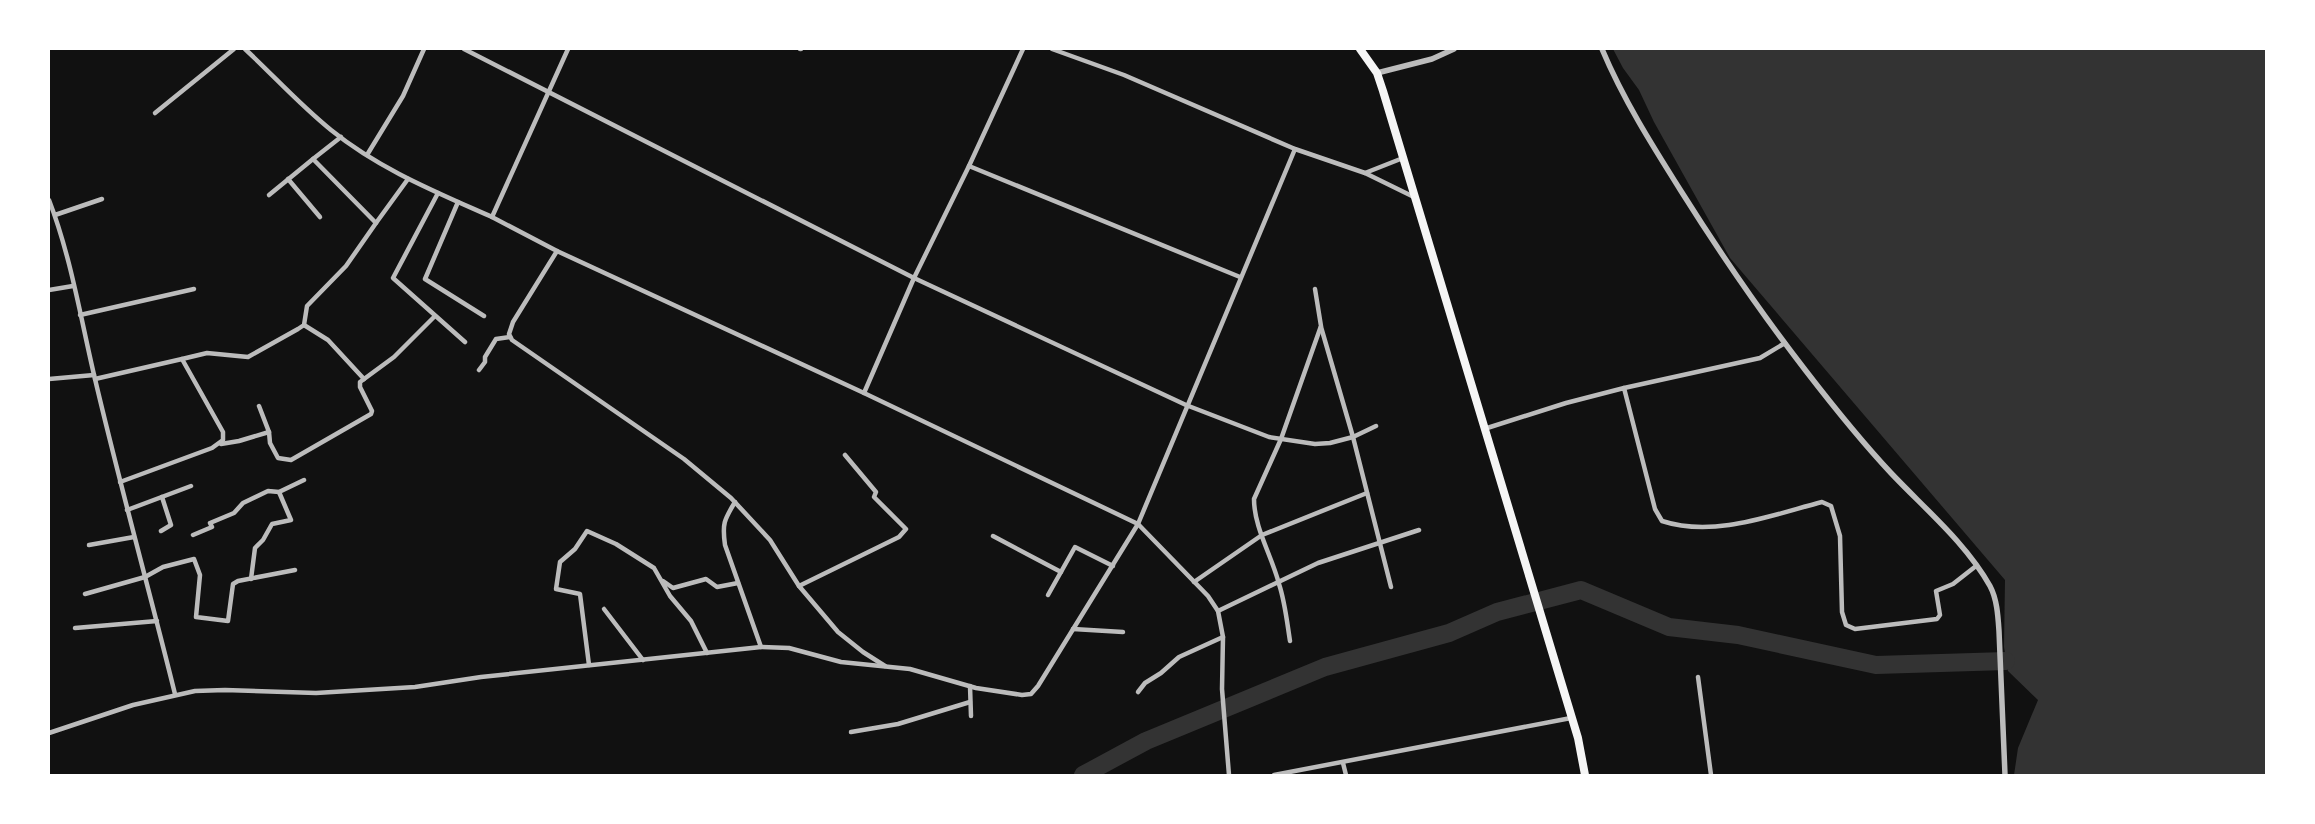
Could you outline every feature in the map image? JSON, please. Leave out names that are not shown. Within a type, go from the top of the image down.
[{"type":"highway","points":[[1360,49],[1377,73],[1572,718],[1585,775]]},
{"type":"street","points":[[155,113],[234,49]]},
{"type":"street","points":[[245,49],[293,96],[340,137],[408,179],[492,217],[557,251],[864,393],[1138,524],[1208,596],[1218,611],[1224,637],[1222,689],[1229,775]]},
{"type":"street","points":[[367,155],[403,96],[424,49]]},
{"type":"street","points":[[464,49],[547,93],[914,278],[1186,405],[1281,439],[1314,444],[1330,443],[1353,437],[1376,426]]},
{"type":"street","points":[[492,217],[568,49]]},
{"type":"street","points":[[864,393],[914,278],[970,166],[1023,49]]},
{"type":"street","points":[[1052,49],[1124,75],[1295,149],[1364,174],[1414,197]]},
{"type":"street","points":[[1377,73],[1432,59],[1454,49]]},
{"type":"street","points":[[1602,49],[1657,153],[1723,258],[1785,343],[1879,460],[1953,538],[1976,566],[1993,592],[2000,631],[2005,775]]},
{"type":"street","points":[[269,195],[340,137]]},
{"type":"street","points":[[49,733],[134,705],[175,694],[225,690],[316,693],[415,688],[481,677],[761,647],[789,648],[840,662],[886,666],[927,673],[970,686],[1022,695],[1031,694],[1138,524],[1186,405],[1295,149]]},
{"type":"street","points":[[1364,174],[1403,158]]},
{"type":"street","points":[[313,159],[376,223]]},
{"type":"street","points":[[970,166],[1240,277]]},
{"type":"street","points":[[288,179],[320,218]]},
{"type":"street","points":[[304,325],[307,306],[346,266],[408,179]]},
{"type":"street","points":[[438,193],[393,276],[394,280],[465,342]]},
{"type":"street","points":[[55,216],[102,199]]},
{"type":"street","points":[[49,200],[73,286],[120,482],[175,694]]},
{"type":"street","points":[[458,202],[425,279],[484,316]]},
{"type":"street","points":[[510,337],[510,329],[513,322],[557,251]]},
{"type":"street","points":[[49,290],[73,286]]},
{"type":"street","points":[[80,315],[194,289]]},
{"type":"street","points":[[1315,289],[1321,326],[1353,437],[1391,587]]},
{"type":"street","points":[[259,406],[269,432],[270,443],[278,458],[291,460],[303,455],[371,414],[372,411],[360,386],[364,378],[394,357],[435,316]]},
{"type":"street","points":[[49,379],[94,377],[182,359],[206,352],[248,357],[304,325]]},
{"type":"street","points":[[304,325],[328,340],[364,378]]},
{"type":"street","points":[[1290,641],[1279,583],[1254,508],[1254,498],[1281,439],[1321,326]]},
{"type":"street","points":[[479,370],[485,362],[484,357],[496,339],[510,337],[684,460],[736,502],[770,540],[800,586],[838,632],[863,652],[886,666]]},
{"type":"street","points":[[1484,429],[1566,403],[1624,388],[1760,358],[1785,343]]},
{"type":"street","points":[[182,359],[223,432],[223,440],[220,444]]},
{"type":"street","points":[[1624,388],[1655,509],[1662,521],[1694,527],[1722,525],[1745,522],[1822,502],[1830,506],[1840,536],[1842,612],[1846,625],[1850,628],[1855,629],[1937,619],[1940,614],[1936,591],[1953,584],[1976,566]]},
{"type":"street","points":[[120,482],[220,444],[239,442],[269,432]]},
{"type":"street","points":[[800,586],[899,537],[906,529],[874,497],[876,492],[845,455]]},
{"type":"street","points":[[193,535],[212,527],[210,523],[234,512],[243,503],[268,491],[279,492],[304,480]]},
{"type":"street","points":[[127,510],[191,486]]},
{"type":"street","points":[[251,579],[255,548],[263,540],[272,524],[291,520],[279,492]]},
{"type":"street","points":[[1194,582],[1262,535],[1367,493]]},
{"type":"street","points":[[161,531],[171,525],[162,497]]},
{"type":"street","points":[[736,502],[724,520],[722,529],[725,545],[761,647]]},
{"type":"street","points":[[1218,611],[1279,583],[1297,571],[1419,530]]},
{"type":"street","points":[[590,665],[580,594],[556,589],[560,562],[575,549],[587,531],[616,544],[641,558],[654,568],[670,596],[690,621],[707,653]]},
{"type":"street","points":[[993,536],[1061,572]]},
{"type":"street","points":[[89,545],[134,537]]},
{"type":"street","points":[[1048,595],[1076,547],[1113,566]]},
{"type":"street","points":[[85,594],[145,577],[162,567],[194,559],[200,575],[196,617],[228,622],[233,584],[295,570]]},
{"type":"street","points":[[661,580],[674,588],[706,579],[717,587],[738,583]]},
{"type":"street","points":[[604,610],[643,660]]},
{"type":"street","points":[[75,628],[157,622]]},
{"type":"street","points":[[1073,629],[1123,632]]},
{"type":"street","points":[[1138,692],[1144,683],[1162,673],[1179,657],[1224,637]]},
{"type":"street","points":[[1698,677],[1711,775]]},
{"type":"street","points":[[970,686],[971,716]]},
{"type":"street","points":[[851,732],[898,724],[970,702]]},
{"type":"street","points":[[1274,775],[1572,718]]},
{"type":"street","points":[[1344,763],[1346,775]]},
{"type":"shaded area","points":[[1613,49],[2266,49],[2266,775],[2014,775],[2018,748],[2038,700],[2008,671],[2004,647],[2005,580],[1730,258],[1654,122],[1639,90],[1623,68]]},
{"type":"waterway","points":[[1083,775],[1146,741],[1325,667],[1449,633],[1497,612],[1581,590],[1669,627],[1738,635],[1876,665],[2006,661]]}]
